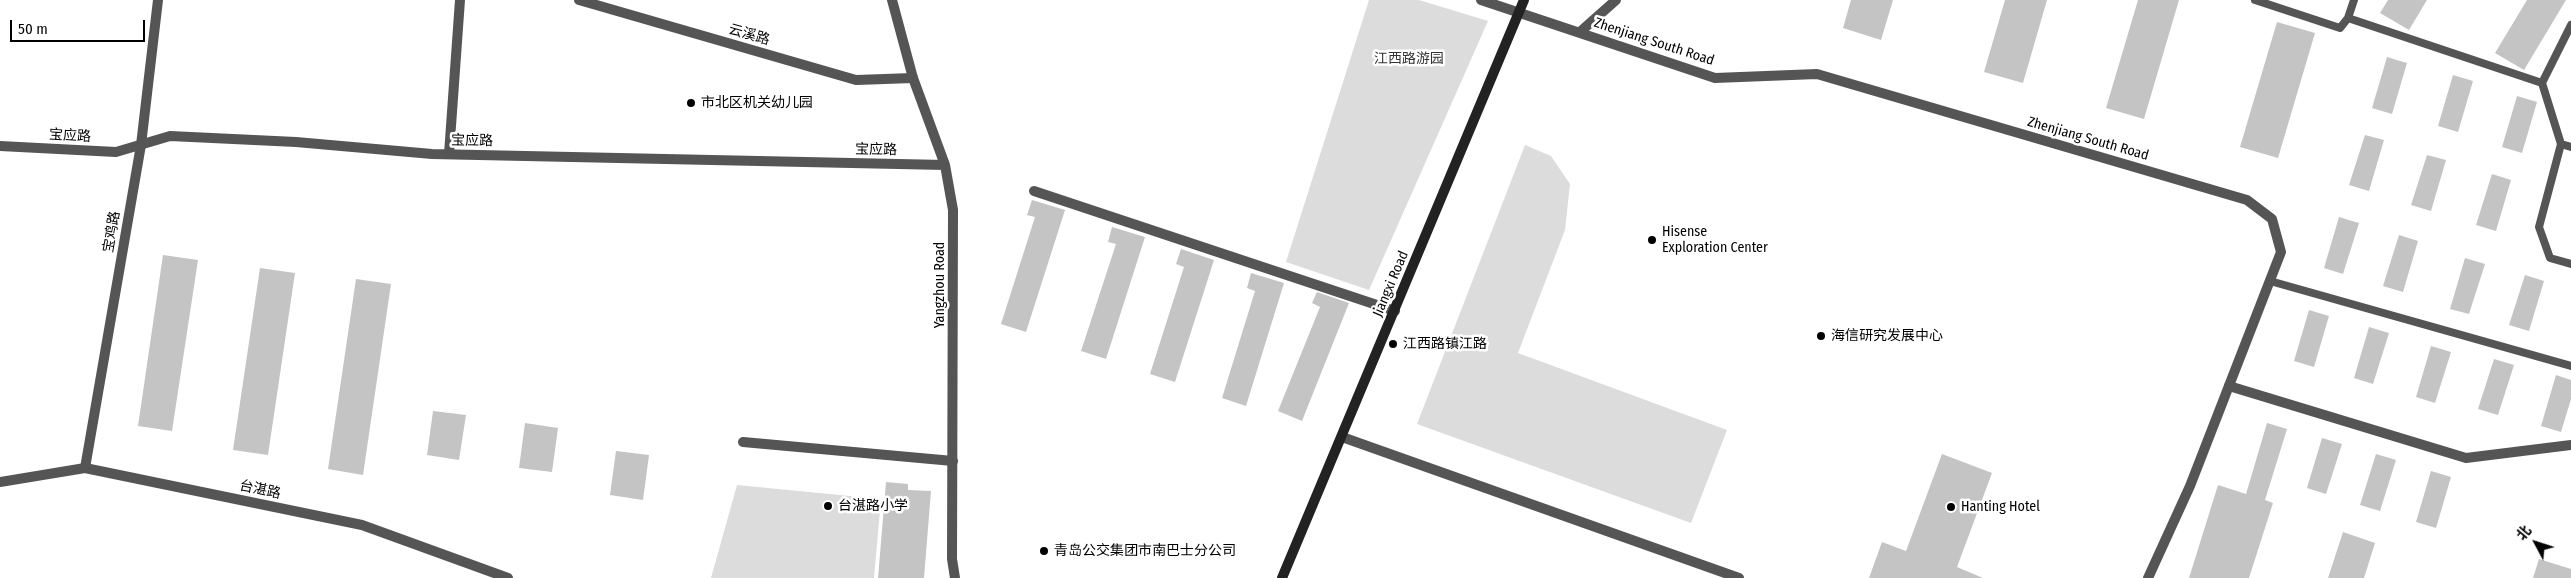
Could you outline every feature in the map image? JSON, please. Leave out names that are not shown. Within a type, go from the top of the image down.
[{"type":"main road","name":"Jiangxi Road","points":[[1282,578],[1524,0]]},
{"type":"street","name":"宝鸡路","points":[[86,468],[141,146],[158,0]]},
{"type":"street","points":[[448,154],[460,0]]},
{"type":"street","name":"云溪路","points":[[579,0],[856,80],[913,78]]},
{"type":"street","name":"Yangzhou Road","points":[[892,0],[913,78],[945,165],[954,210],[952,558],[955,578]]},
{"type":"street","name":"Zhenjiang South Road","points":[[1481,0],[1715,78],[1816,74],[2247,200],[2272,219],[2281,252],[2190,486],[2148,578]]},
{"type":"street","points":[[1580,32],[1616,0]]},
{"type":"street","name":"宝应路","points":[[0,146],[116,152],[170,136],[296,142],[448,154],[945,165]]},
{"type":"street","points":[[1034,191],[1395,311]]},
{"type":"street","points":[[2229,386],[2466,458],[2571,445]]},
{"type":"street","points":[[1342,437],[1739,578]]},
{"type":"street","points":[[743,442],[953,461]]},
{"type":"street","name":"台湛路","points":[[0,482],[86,468],[362,525],[508,578]]},
{"type":"lane","points":[[2255,0],[2340,28],[2348,18],[2354,0]]},
{"type":"lane","points":[[2348,18],[2542,83]]},
{"type":"lane","points":[[2571,25],[2542,83],[2561,144],[2539,227],[2550,258],[2571,264]]},
{"type":"lane","points":[[2561,144],[2571,147]]},
{"type":"lane","points":[[2270,281],[2571,366]]},
{"type":"green space","name":"江西路游园","points":[[1369,0],[1419,0],[1488,21],[1369,290],[1286,262]]},
{"type":"green space","points":[[1525,145],[1551,156],[1570,184],[1565,230],[1518,353],[1727,430],[1691,523],[1417,424]]},
{"type":"green space","points":[[737,485],[881,499],[874,578],[711,578]]},
{"type":"building","points":[[1851,0],[1893,0],[1881,40],[1843,28]]},
{"type":"building","points":[[2005,0],[2047,0],[2023,83],[1984,72]]},
{"type":"building","points":[[2138,0],[2179,0],[2144,119],[2106,108]]},
{"type":"building","points":[[2388,0],[2427,0],[2409,30],[2380,13]]},
{"type":"building","points":[[2527,0],[2566,0],[2524,70],[2495,53]]},
{"type":"building","points":[[2277,22],[2315,33],[2278,158],[2240,147]]},
{"type":"building","points":[[2387,57],[2407,63],[2392,114],[2372,108]]},
{"type":"building","points":[[2453,75],[2473,81],[2458,132],[2438,126]]},
{"type":"building","points":[[2517,96],[2537,102],[2522,153],[2502,147]]},
{"type":"building","points":[[2365,135],[2384,140],[2369,191],[2349,185]]},
{"type":"building","points":[[2427,155],[2446,160],[2431,211],[2411,205]]},
{"type":"building","points":[[2492,174],[2511,180],[2496,231],[2476,225]]},
{"type":"building","points":[[1032,200],[1065,210],[1026,332],[1001,324],[1035,217],[1027,215]]},
{"type":"building","points":[[2339,217],[2359,223],[2343,274],[2324,268]]},
{"type":"building","points":[[1112,227],[1145,237],[1106,359],[1081,351],[1116,244],[1108,242]]},
{"type":"building","points":[[2399,235],[2418,241],[2403,292],[2383,286]]},
{"type":"building","points":[[1181,249],[1214,260],[1175,382],[1150,374],[1184,267],[1176,264]]},
{"type":"building","points":[[163,255],[198,260],[172,431],[138,426]]},
{"type":"building","points":[[2465,258],[2485,264],[2469,314],[2450,309]]},
{"type":"building","points":[[260,268],[295,273],[268,455],[233,450]]},
{"type":"building","points":[[1251,273],[1284,283],[1246,406],[1222,398],[1255,291],[1247,288]]},
{"type":"building","points":[[2525,275],[2544,281],[2529,331],[2509,325]]},
{"type":"building","points":[[356,279],[391,284],[363,475],[328,469]]},
{"type":"building","points":[[1317,292],[1349,303],[1302,421],[1278,411],[1320,307],[1312,303]]},
{"type":"building","points":[[2309,310],[2329,316],[2314,367],[2294,361]]},
{"type":"building","points":[[2369,327],[2389,333],[2373,384],[2354,378]]},
{"type":"building","points":[[2431,346],[2451,352],[2435,403],[2416,397]]},
{"type":"building","points":[[2494,359],[2514,365],[2498,415],[2478,409]]},
{"type":"building","points":[[2556,375],[2571,380],[2571,399],[2561,432],[2541,426]]},
{"type":"building","points":[[433,411],[466,415],[459,460],[427,455]]},
{"type":"building","points":[[525,423],[558,428],[552,472],[519,468]]},
{"type":"building","points":[[2267,423],[2287,429],[2265,500],[2273,503],[2249,578],[2189,578],[2218,485],[2246,494]]},
{"type":"building","points":[[2322,438],[2342,444],[2326,494],[2307,488]]},
{"type":"building","points":[[616,451],[649,455],[643,500],[610,495]]},
{"type":"building","name":"Hanting Hotel","points":[[1942,454],[1992,473],[1957,567],[1983,578],[1869,578],[1882,542],[1906,551]]},
{"type":"building","points":[[2376,454],[2396,460],[2380,511],[2360,505]]},
{"type":"building","points":[[2431,471],[2451,477],[2436,528],[2416,522]]},
{"type":"building","points":[[886,482],[908,484],[908,490],[931,491],[924,578],[878,578]]},
{"type":"building","points":[[2343,532],[2375,543],[2364,578],[2328,578]]},
{"type":"building","points":[[2539,559],[2571,569],[2571,578],[2533,578]]},
{"type":"place","name":"市北区机关幼儿园","points":[[691,103]]},
{"type":"place","name":"Hisense Exploration Center","points":[[1652,240]]},
{"type":"place","name":"海信研究发展中心","points":[[1821,336]]},
{"type":"place","name":"江西路镇江路","points":[[1393,344]]},
{"type":"place","name":"台湛路小学","points":[[828,506]]},
{"type":"place","name":"Hanting Hotel","points":[[1951,507]]},
{"type":"place","name":"青岛公交集团市南巴士分公司","points":[[1044,551]]}]
